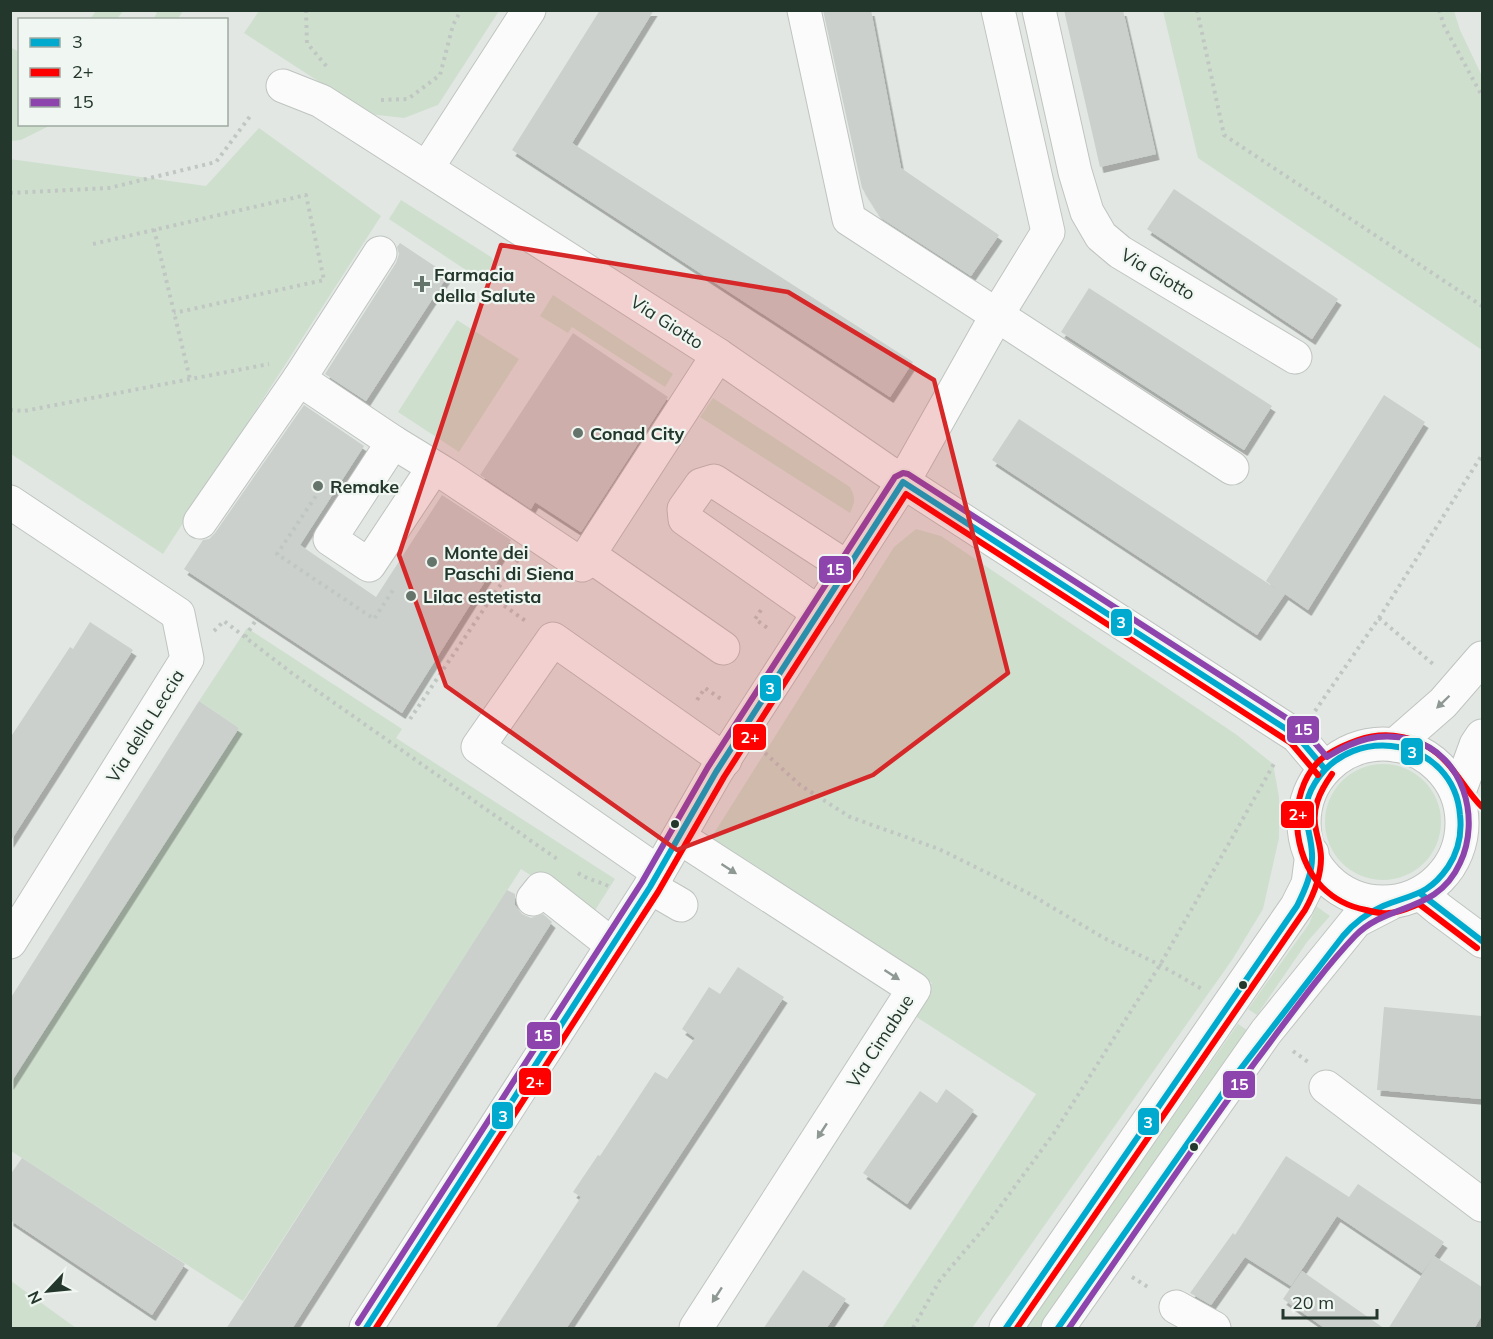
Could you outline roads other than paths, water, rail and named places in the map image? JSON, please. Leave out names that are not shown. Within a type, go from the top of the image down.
[{"type":"street","points":[[428,168],[529,10]]},
{"type":"street","points":[[804,10],[849,219],[1232,468]]},
{"type":"street","points":[[366,1329],[654,880],[733,746],[903,482],[997,315],[1048,232],[998,10]]},
{"type":"street","name":"Via Giotto","points":[[1039,10],[1075,172],[1087,212],[1101,236],[1120,252],[1295,357]]},
{"type":"street","name":"Via Giotto","points":[[283,86],[329,88],[428,168],[718,355],[903,482],[1297,736],[1325,768]]},
{"type":"street","points":[[1040,195],[1063,188],[1075,172]]},
{"type":"street","points":[[200,522],[299,379],[380,253]]},
{"type":"street","points":[[299,379],[582,565],[718,355]]},
{"type":"street","points":[[393,442],[330,539],[369,565],[434,467]]},
{"type":"street","points":[[819,613],[685,519],[684,509],[701,485],[714,481],[848,567]]},
{"type":"street","name":"Via della Leccia","points":[[10,502],[178,614],[187,659],[10,942]]},
{"type":"street","points":[[589,555],[723,648]]},
{"type":"street","points":[[681,905],[654,880],[478,747],[552,639],[733,746]]},
{"type":"street","points":[[1395,745],[1443,703],[1482,658]]},
{"type":"street","points":[[1058,1329],[1273,1023],[1356,921],[1389,904],[1421,894],[1441,877],[1453,859],[1459,838],[1461,816],[1458,795],[1482,736]]},
{"type":"street","points":[[1389,904],[1360,900],[1344,893],[1324,877],[1312,853],[1306,826],[1306,809],[1311,790],[1325,768],[1348,753],[1371,746],[1395,745],[1415,750],[1431,760],[1446,774],[1458,795],[1482,820]]},
{"type":"street","name":"Via Cimabue","points":[[680,837],[914,988],[696,1329]]},
{"type":"street","points":[[1006,1329],[1297,906],[1308,884],[1312,853]]},
{"type":"street","points":[[533,899],[541,889],[611,944]]},
{"type":"street","points":[[1421,894],[1482,941]]},
{"type":"street","points":[[1326,1087],[1482,1205]]},
{"type":"street","points":[[1176,1307],[1214,1329]]},
{"type":"place","name":"Farmacia della Salute","points":[[422,284]]},
{"type":"place","name":"Conad City","points":[[578,433]]},
{"type":"place","name":"Remake","points":[[318,486]]},
{"type":"place","name":"Monte dei Paschi di Siena","points":[[432,562]]},
{"type":"place","name":"Lilac estetista","points":[[411,596]]}]
